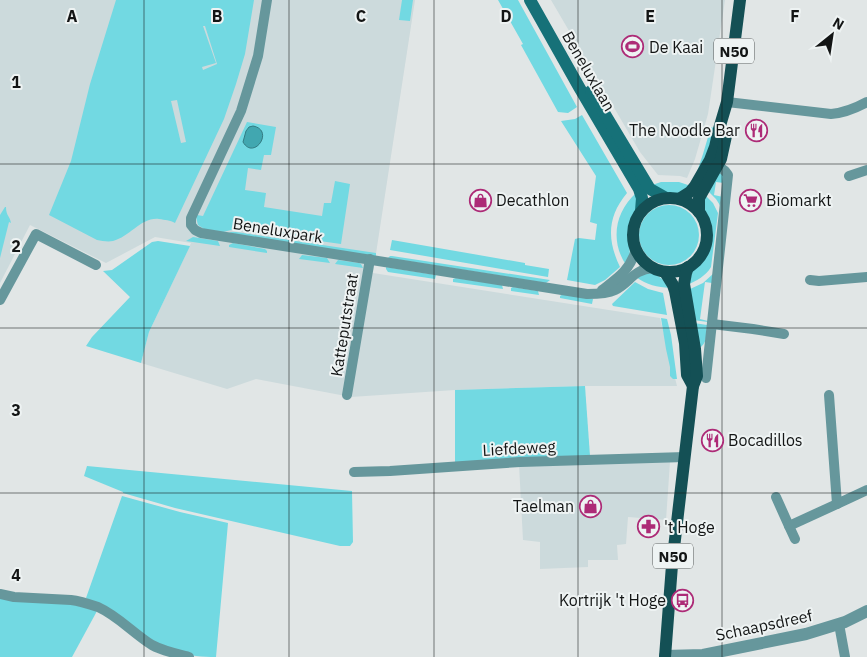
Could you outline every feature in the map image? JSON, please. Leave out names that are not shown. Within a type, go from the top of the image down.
[{"type":"main road","name":"Beneluxlaan","points":[[530,0],[638,189],[642,198],[641,212]]},
{"type":"main road","name":"Beneluxlaan","points":[[537,0],[642,177],[650,189],[666,198]]},
{"type":"main road","name":"N50","points":[[699,212],[698,202],[714,162],[719,128],[727,102],[740,0]]},
{"type":"main road","name":"N50","points":[[679,199],[693,189],[714,162]]},
{"type":"main road","points":[[636,250],[633,231],[635,222],[641,212],[656,201],[666,198],[679,199],[699,212],[706,226],[706,239],[700,256],[688,268],[659,270]]},
{"type":"main road","name":"N50","points":[[636,250],[644,261],[659,270],[671,281],[675,291],[685,343],[687,375],[693,386]]},
{"type":"main road","name":"N50","points":[[665,656],[672,565],[693,386],[697,376],[695,348],[684,284],[688,268]]},
{"type":"street","name":"Beneluxpark","points":[[267,0],[258,56],[244,102],[191,218],[191,225],[195,230],[201,234],[587,294],[616,290],[640,271],[659,270]]},
{"type":"street","points":[[727,102],[831,114],[840,114],[867,102]]},
{"type":"street","points":[[706,378],[728,175],[714,162]]},
{"type":"street","points":[[849,176],[867,170]]},
{"type":"street","points":[[0,300],[36,234],[96,265]]},
{"type":"street","points":[[600,293],[629,267],[636,250]]},
{"type":"street","name":"Katteputstraat","points":[[347,395],[370,259]]},
{"type":"street","points":[[810,280],[867,277]]},
{"type":"street","points":[[712,324],[784,334]]},
{"type":"street","points":[[829,394],[837,504]]},
{"type":"street","name":"Liefdeweg","points":[[354,472],[520,462],[685,457]]},
{"type":"street","points":[[789,526],[867,490]]},
{"type":"street","points":[[776,497],[795,539]]},
{"type":"street","points":[[0,594],[14,597],[72,600],[98,607],[112,615],[153,646],[189,657]]},
{"type":"street","name":"Schaapsdreef","points":[[665,656],[702,655],[806,634],[839,624],[867,611]]},
{"type":"street","points":[[839,624],[845,657]]},
{"type":"shaded area","points":[[0,0],[415,0],[373,273],[660,318],[677,386],[585,386],[455,390],[351,397],[256,379],[227,389],[141,363],[149,332],[191,243],[155,237],[106,263],[30,225],[0,283]]},
{"type":"shaded area","points":[[116,0],[254,0],[245,54],[224,119],[175,223],[167,220],[153,219],[141,224],[119,239],[107,241],[97,240],[49,215],[71,161],[90,84]],"holes":[[[203,26],[205,26],[217,64],[203,70],[202,67],[216,63]],[[177,100],[186,142],[181,143],[171,101]]]},
{"type":"shaded area","points":[[402,0],[413,0],[410,21],[399,20]]},
{"type":"shaded area","points":[[498,0],[518,0],[577,107],[568,113],[558,112]]},
{"type":"shaded area","points":[[551,0],[725,0],[708,114],[695,159],[687,178],[658,175],[640,152]]},
{"type":"shaded area","points":[[582,115],[627,193],[616,211],[611,229],[613,247],[620,267],[605,280],[595,285],[567,280],[575,239],[595,240],[597,224],[590,222],[596,176],[561,121],[575,119]]},
{"type":"shaded area","points":[[247,122],[276,127],[271,155],[264,155],[261,170],[248,168],[245,190],[266,193],[264,207],[322,216],[324,203],[331,203],[335,181],[350,184],[341,244],[235,229],[223,232],[204,229],[198,225],[196,217],[197,215],[203,216]]},
{"type":"shaded area","points":[[253,126],[262,133],[262,138],[257,146],[252,148],[247,147],[243,142],[246,131],[249,127]]},
{"type":"shaded area","points":[[711,127],[714,128],[712,146],[697,172],[703,154]]},
{"type":"shaded area","points":[[718,173],[723,174],[724,183],[716,182],[714,195],[723,197],[721,207],[707,190]]},
{"type":"shaded area","points":[[661,182],[679,182],[691,186],[680,194],[665,193],[652,185]]},
{"type":"shaded area","points":[[636,193],[638,208],[629,227],[630,255],[626,265],[618,246],[617,227],[623,209]]},
{"type":"shaded area","points":[[704,194],[713,203],[718,213],[711,267],[704,276],[687,285],[690,272],[705,256],[710,243],[710,225],[704,211]]},
{"type":"shaded area","points":[[663,205],[675,205],[691,213],[697,223],[699,235],[697,247],[691,257],[675,265],[663,265],[647,257],[639,241],[639,229],[647,213]]},
{"type":"shaded area","points":[[5,207],[11,223],[9,222],[0,258],[0,215]]},
{"type":"shaded area","points":[[229,233],[376,253],[376,257]]},
{"type":"shaded area","points":[[193,237],[218,241],[220,246],[186,241]]},
{"type":"shaded area","points":[[392,240],[525,263],[525,265],[549,269],[548,277],[390,250]]},
{"type":"shaded area","points":[[158,241],[190,246],[149,332],[141,363],[86,346],[92,337],[130,297],[103,271],[112,270],[152,242]]},
{"type":"shaded area","points":[[233,243],[265,249],[267,253],[229,247]]},
{"type":"shaded area","points":[[302,255],[327,258],[330,263],[299,259]]},
{"type":"shaded area","points":[[390,256],[550,280],[546,283],[388,258]]},
{"type":"shaded area","points":[[338,260],[359,263],[363,268],[335,264]]},
{"type":"shaded area","points":[[386,267],[436,275],[435,279],[388,272]]},
{"type":"shaded area","points":[[648,273],[661,278],[670,288],[652,285],[636,277]]},
{"type":"shaded area","points":[[714,273],[712,283],[705,282],[700,319],[708,322],[693,320],[688,290],[703,283]]},
{"type":"shaded area","points":[[453,279],[502,285],[503,289],[453,282]]},
{"type":"shaded area","points":[[635,282],[648,289],[663,293],[667,315],[613,306],[612,304]]},
{"type":"shaded area","points":[[513,287],[538,291],[539,295],[511,291]]},
{"type":"shaded area","points":[[563,294],[593,299],[592,304],[560,298]]},
{"type":"shaded area","points":[[661,318],[667,319],[677,379],[673,379],[670,376]]},
{"type":"shaded area","points":[[694,323],[707,325],[705,341],[698,349]]},
{"type":"shaded area","points":[[585,386],[590,456],[455,463],[455,390]]},
{"type":"shaded area","points":[[670,462],[666,520],[628,517],[626,544],[617,545],[618,560],[588,560],[588,567],[540,569],[540,542],[523,540],[519,464]]},
{"type":"shaded area","points":[[87,466],[352,491],[353,542],[350,546],[340,546],[175,508],[123,493],[84,476]]},
{"type":"shaded area","points":[[122,496],[228,523],[216,657],[186,654],[165,647],[86,598]]},
{"type":"shaded area","points":[[0,597],[68,603],[97,611],[72,657],[0,657]]},
{"type":"place","name":"De Kaai","points":[[633,47]]},
{"type":"place","name":"The Noodle Bar","points":[[756,130]]},
{"type":"place","name":"Decathlon","points":[[480,200]]},
{"type":"place","name":"Biomarkt","points":[[750,200]]},
{"type":"place","name":"Bocadillos","points":[[712,440]]},
{"type":"place","name":"Taelman","points":[[590,506]]},
{"type":"place","name":"'t Hoge","points":[[648,527]]},
{"type":"place","name":"Kortrijk 't Hoge","points":[[682,600]]}]
